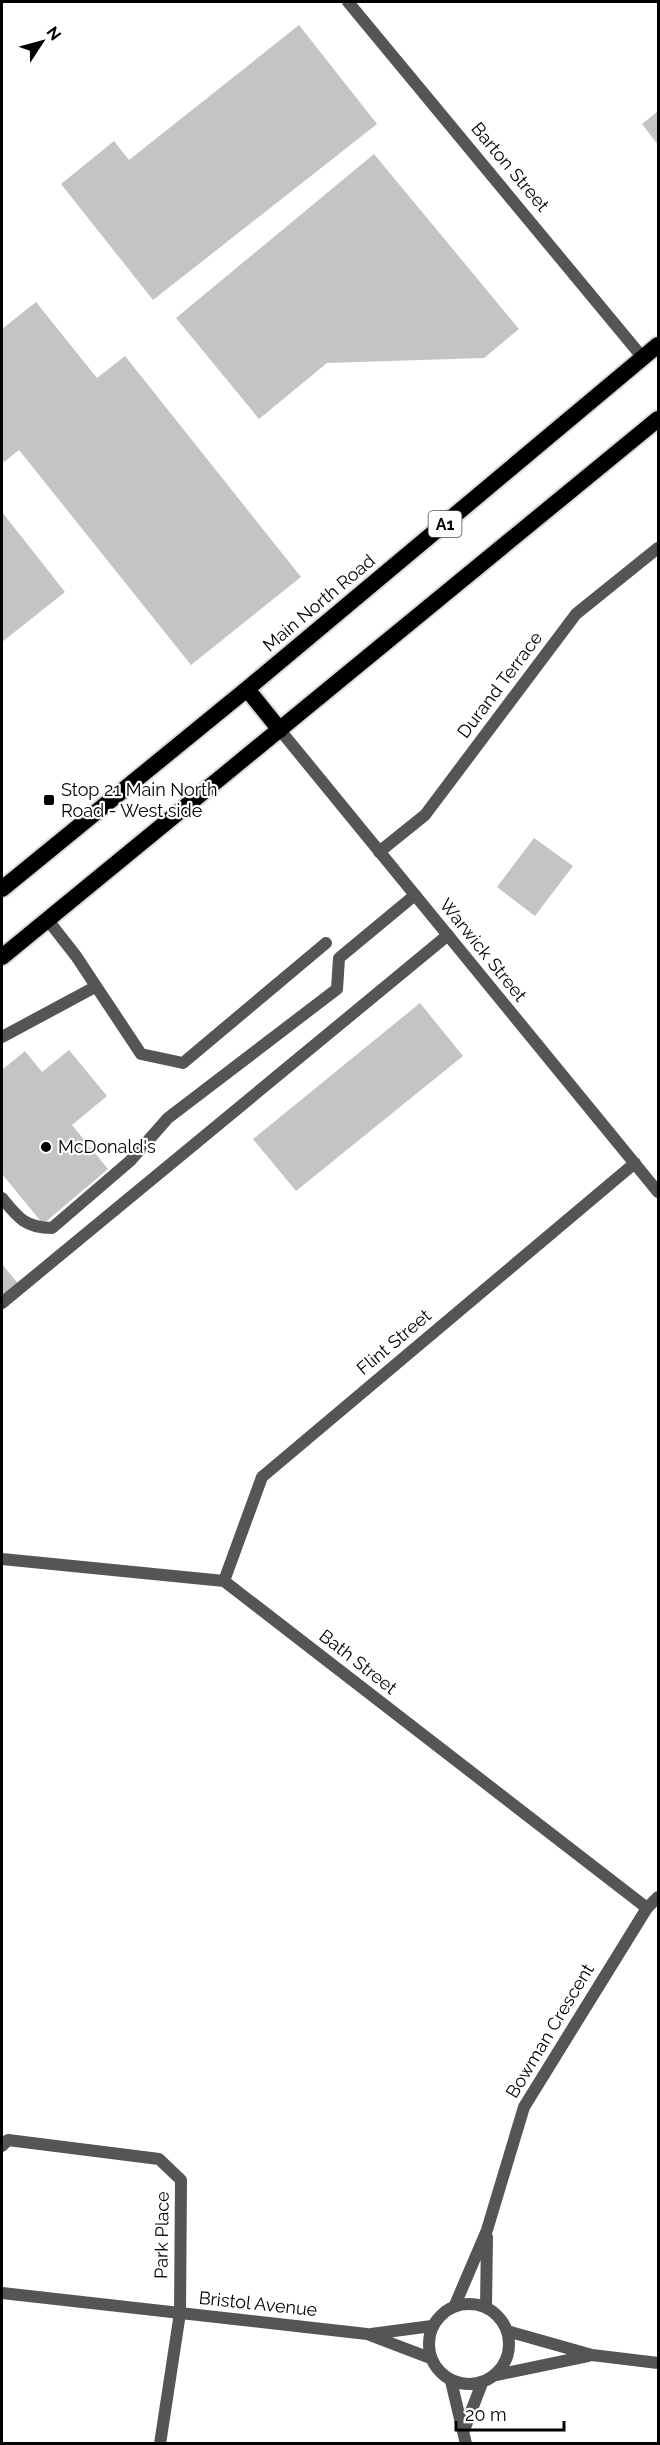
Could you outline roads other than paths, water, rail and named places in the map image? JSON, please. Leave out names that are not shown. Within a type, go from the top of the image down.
[{"type":"highway","name":"Main North Road","points":[[2,888],[247,689],[658,345]]},
{"type":"highway","points":[[2,957],[658,419]]},
{"type":"highway","points":[[247,689],[280,730]]},
{"type":"street","name":"Barton Street","points":[[348,2],[643,358]]},
{"type":"street","name":"Durand Terrace","points":[[379,852],[425,815],[576,614],[658,548]]},
{"type":"street","name":"Warwick Street","points":[[280,730],[658,1192]]},
{"type":"street","points":[[2,1198],[14,1213],[34,1228],[52,1228],[130,1161],[168,1118],[337,989],[339,958],[416,895]]},
{"type":"street","points":[[47,919],[141,1054],[183,1063],[326,943]]},
{"type":"street","points":[[2,1303],[448,935]]},
{"type":"street","points":[[2,1037],[95,987]]},
{"type":"street","name":"Flint Street","points":[[224,1581],[262,1477],[635,1163]]},
{"type":"street","points":[[2,1559],[224,1581]]},
{"type":"street","name":"Bath Street","points":[[224,1581],[647,1908]]},
{"type":"street","name":"Bowman Crescent","points":[[455,2305],[487,2230],[524,2107],[647,1908],[658,1897]]},
{"type":"street","name":"Park Place","points":[[2,2146],[8,2140],[159,2159],[181,2180],[180,2313],[160,2444]]},
{"type":"street","name":"Bowman Crescent","points":[[486,2307],[487,2230]]},
{"type":"street","name":"Bristol Avenue","points":[[2,2293],[367,2334],[432,2326]]},
{"type":"street","points":[[496,2375],[506,2362],[510,2346],[507,2331],[499,2317],[486,2307],[471,2303],[455,2305],[441,2313],[432,2326],[428,2342],[430,2358],[438,2371],[451,2381],[466,2385],[482,2383],[496,2375],[592,2355]]},
{"type":"street","points":[[507,2331],[592,2355],[658,2363]]},
{"type":"street","name":"Bristol Avenue","points":[[367,2334],[430,2358]]},
{"type":"street","points":[[451,2381],[466,2444]]},
{"type":"street","points":[[464,2430],[482,2383]]},
{"type":"place","name":"Stop 21 Main North Road - West side","points":[[49,800]]},
{"type":"place","name":"McDonald's","points":[[46,1147]]}]
